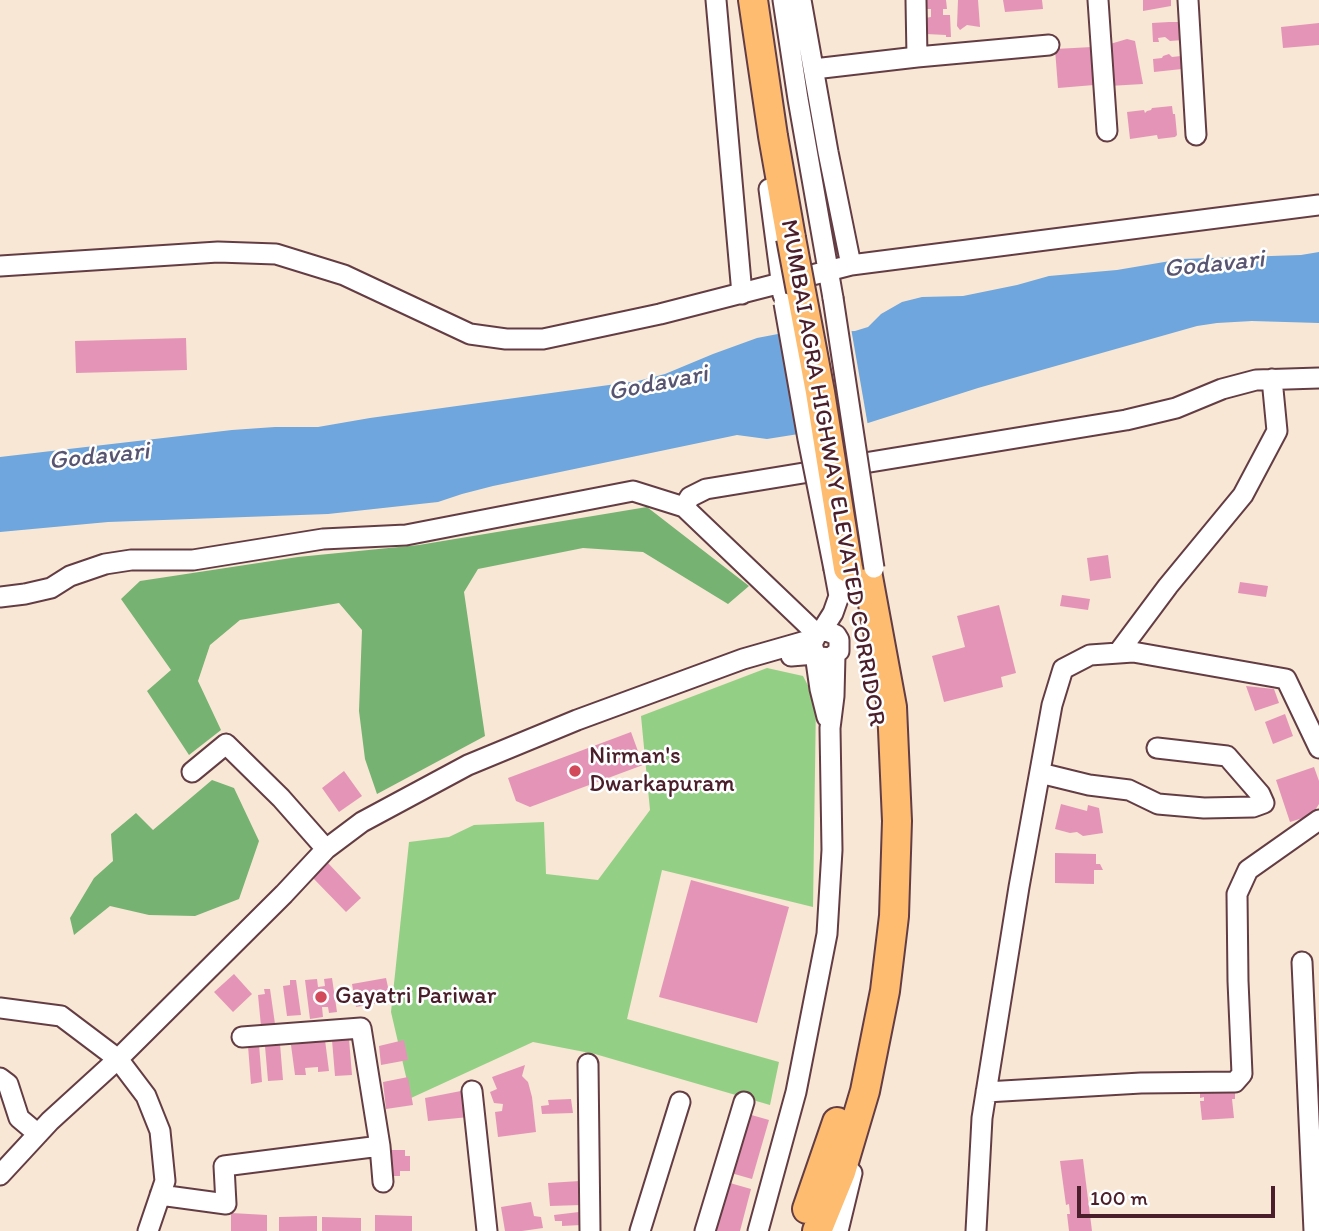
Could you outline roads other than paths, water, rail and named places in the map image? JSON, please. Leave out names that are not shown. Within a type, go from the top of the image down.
[{"type":"highway","name":"MUMBAI AGRA HIGHWAY ELEVATED CORRIDOR","points":[[754,0],[773,136],[876,716],[880,826],[878,924],[864,1024],[835,1130],[798,1231]]},
{"type":"highway","name":"MUMBAI AGRA HIGHWAY ELEVATED CORRIDOR","points":[[772,0],[804,211],[892,707],[897,821],[894,916],[882,1004],[861,1105],[841,1172],[817,1231]]},
{"type":"street","points":[[716,0],[742,294]]},
{"type":"street","points":[[739,0],[764,148],[783,293],[839,596],[833,613],[817,640],[791,656]]},
{"type":"street","points":[[783,0],[833,298],[874,568],[900,670],[905,792],[903,900],[894,988],[866,1128],[850,1178],[838,1231]]},
{"type":"street","points":[[801,0],[851,265]]},
{"type":"street","points":[[916,0],[918,57]]},
{"type":"street","points":[[1098,0],[1107,131]]},
{"type":"street","points":[[1188,0],[1196,135]]},
{"type":"street","points":[[814,69],[1049,45]]},
{"type":"street","points":[[0,266],[218,252],[276,254],[344,275],[470,334],[506,339],[543,339],[742,294],[783,293],[851,265],[1319,205]]},
{"type":"street","points":[[684,507],[690,497],[706,489],[1126,420],[1176,408],[1222,389],[1256,380],[1319,378]]},
{"type":"street","points":[[1118,653],[1168,586],[1243,495],[1277,431],[1272,379]]},
{"type":"street","points":[[0,597],[51,588],[70,576],[105,564],[131,560],[193,560],[323,539],[406,535],[634,491],[684,507],[817,640],[825,659],[835,655],[831,728],[832,850],[827,934],[796,1092],[758,1231]]},
{"type":"street","points":[[0,1175],[50,1121],[118,1059],[326,849],[362,822],[468,765],[577,720],[766,652],[817,640]]},
{"type":"street","points":[[817,640],[820,689],[831,728]]},
{"type":"street","points":[[766,652],[782,652],[791,656],[808,671],[820,689]]},
{"type":"street","points":[[976,1231],[982,1118],[986,1092],[1052,705],[1063,669],[1090,655],[1133,652],[1286,679],[1319,748]]},
{"type":"street","points":[[192,772],[226,744],[281,798],[326,849]]},
{"type":"street","points":[[1040,773],[1089,785],[1129,790],[1158,804],[1204,808],[1253,807],[1264,803],[1260,794],[1227,756],[1157,748]]},
{"type":"street","points":[[986,1092],[1141,1083],[1235,1082],[1242,1074],[1237,894],[1248,870],[1319,820]]},
{"type":"street","points":[[1302,961],[1314,1231]]},
{"type":"street","points":[[0,1008],[61,1016],[118,1059],[146,1096],[160,1131],[165,1181],[148,1231]]},
{"type":"street","points":[[242,1037],[361,1028],[380,1146],[383,1182]]},
{"type":"street","points":[[588,1064],[590,1231]]},
{"type":"street","points":[[0,1078],[8,1084],[19,1118],[37,1134]]},
{"type":"street","points":[[472,1090],[487,1231]]},
{"type":"street","points":[[640,1231],[680,1102]]},
{"type":"street","points":[[705,1231],[744,1102]]},
{"type":"street","points":[[160,1195],[226,1204],[224,1166],[380,1146]]},
{"type":"water","name":"Godavari","points":[[1319,252],[1319,323],[1252,321],[1197,326],[978,388],[868,423],[767,439],[737,435],[493,486],[438,502],[328,514],[108,522],[0,532],[0,457],[232,430],[318,427],[638,381],[665,374],[757,338],[778,334],[855,331],[868,327],[881,314],[902,302],[922,297],[963,296],[1049,276],[1117,270],[1182,259]]},
{"type":"place","name":"Nirman's Dwarkapuram","points":[[575,771]]},
{"type":"place","name":"Gayatri Pariwar","points":[[321,997]]}]
